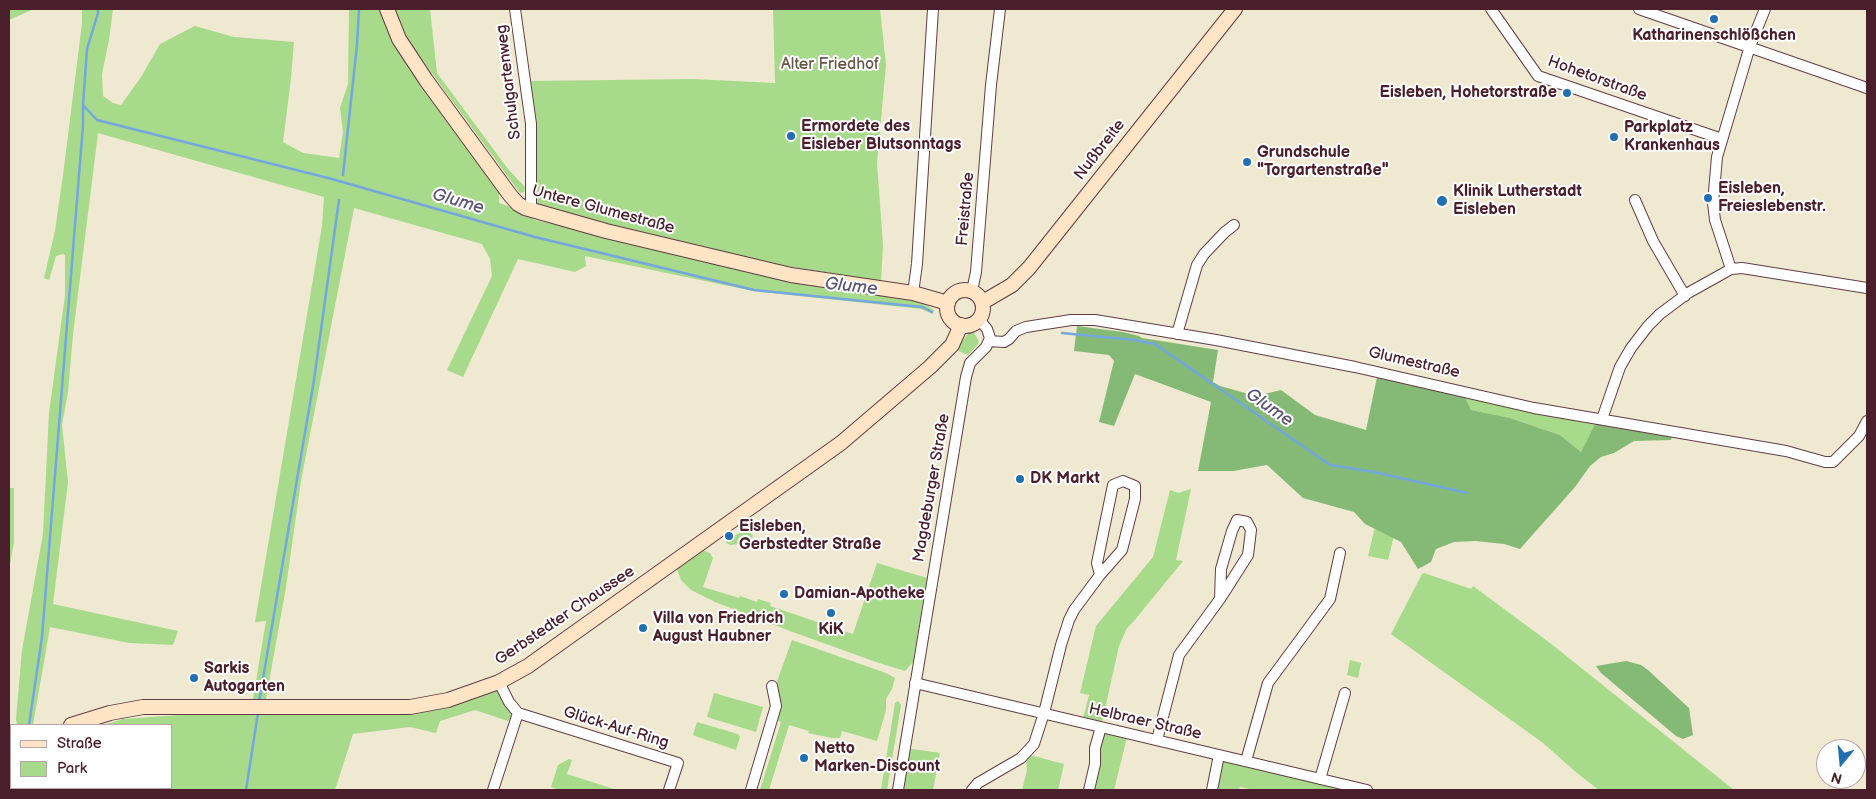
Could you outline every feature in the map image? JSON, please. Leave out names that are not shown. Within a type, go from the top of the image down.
[{"type":"main road","name":"Untere Glumestraße","points":[[387,9],[396,33],[426,80],[518,204],[531,211],[791,275],[913,293]]},
{"type":"main road","name":"Nußbreite","points":[[982,302],[1012,285],[1029,268],[1235,9]]},
{"type":"main road","points":[[960,290],[972,291],[978,295],[982,302],[983,311],[979,319],[970,325],[956,324],[949,316],[948,303],[954,293],[960,290]]},
{"type":"main road","points":[[913,293],[948,303]]},
{"type":"main road","name":"Gerbstedter Chaussee","points":[[74,724],[110,713],[143,707],[410,707],[448,700],[499,682],[528,666],[841,443],[911,384],[946,351],[952,345],[961,325]]},
{"type":"street","name":"Schulgartenweg","points":[[516,9],[531,124],[531,211]]},
{"type":"street","points":[[913,293],[918,255],[933,9]]},
{"type":"street","name":"Freistraße","points":[[972,291],[976,272],[991,85],[1000,9]]},
{"type":"street","name":"Hohetorstraße","points":[[1492,9],[1538,76],[1722,139]]},
{"type":"street","points":[[1639,9],[1867,88]]},
{"type":"street","points":[[1731,269],[1715,220],[1713,203],[1716,157],[1750,46],[1765,9]]},
{"type":"street","points":[[1635,200],[1653,241],[1685,296]]},
{"type":"street","points":[[1177,334],[1197,265],[1224,232],[1234,225]]},
{"type":"street","points":[[1602,418],[1615,379],[1631,348],[1660,314],[1685,296],[1731,269],[1742,268],[1867,288]]},
{"type":"street","points":[[979,319],[988,329],[989,341]]},
{"type":"street","name":"Glumestraße","points":[[989,341],[1004,342],[1016,331],[1026,327],[1071,320],[1095,320],[1355,367],[1534,408],[1602,418],[1714,440],[1786,450],[1825,462],[1833,462],[1859,436],[1867,421]]},
{"type":"street","name":"Magdeburger Straße","points":[[898,790],[966,377],[970,363],[986,347],[989,341]]},
{"type":"street","points":[[972,790],[978,783],[1015,763],[1028,752],[1038,734],[1066,626],[1074,610],[1100,575],[1122,550],[1135,499],[1135,486],[1123,481],[1113,485],[1096,563],[1100,575]]},
{"type":"street","points":[[1157,740],[1179,655],[1220,599],[1248,554],[1251,530],[1247,522],[1237,520],[1232,531],[1222,569],[1220,599]]},
{"type":"street","points":[[1246,761],[1268,683],[1330,598],[1340,553]]},
{"type":"street","points":[[493,790],[518,713],[509,702],[499,682]]},
{"type":"street","name":"Helbraer Straße","points":[[915,683],[1367,790]]},
{"type":"street","points":[[751,790],[776,706],[772,686]]},
{"type":"street","points":[[1320,779],[1345,693]]},
{"type":"street","name":"Glück-Auf-Ring","points":[[518,713],[678,763],[668,790]]},
{"type":"street","points":[[1089,790],[1095,764],[1095,748],[1101,727]]},
{"type":"street","points":[[1212,790],[1219,755]]},
{"type":"green space","points":[[9,9],[34,9],[9,20]]},
{"type":"green space","points":[[82,9],[113,9],[102,74],[103,96],[113,103],[121,105],[141,77],[160,44],[195,26],[234,37],[294,42],[283,142],[303,153],[339,158],[343,132],[340,108],[348,84],[349,9],[381,9],[499,191],[499,203],[514,208],[535,220],[709,260],[913,298],[934,310],[933,314],[921,309],[753,291],[585,256],[586,266],[575,272],[518,259],[463,377],[447,370],[492,276],[490,259],[482,244],[354,208],[301,481],[286,587],[266,699],[253,699],[266,621],[255,622],[322,226],[324,197],[98,133],[73,334],[68,392],[62,425],[68,482],[53,604],[178,631],[173,645],[129,643],[50,627],[33,724],[17,724],[22,650],[43,534],[49,413],[65,295],[65,255],[56,256],[49,280],[44,278],[55,231],[82,23]]},
{"type":"green space","points":[[395,9],[430,9],[437,73],[508,169],[525,187],[524,192],[520,193],[412,46],[401,27]]},
{"type":"green space","name":"Alter Friedhof","points":[[773,9],[880,9],[886,65],[877,163],[883,245],[881,281],[772,264],[542,210],[536,203],[536,128],[530,81],[693,79],[775,83]]},
{"type":"green space","points":[[1077,326],[1123,332],[1142,338],[1218,350],[1213,382],[1220,386],[1256,396],[1281,390],[1315,415],[1366,430],[1377,377],[1464,395],[1471,410],[1510,418],[1560,435],[1581,452],[1597,420],[1673,434],[1671,440],[1634,441],[1614,453],[1601,457],[1590,466],[1575,487],[1520,549],[1504,544],[1476,541],[1454,542],[1436,549],[1431,562],[1418,569],[1401,542],[1365,524],[1354,512],[1303,498],[1267,465],[1233,471],[1198,471],[1211,402],[1135,374],[1114,426],[1099,422],[1114,361],[1109,355],[1074,351]]},
{"type":"green space","points":[[969,332],[974,333],[979,341],[968,355],[956,350]]},
{"type":"green space","points":[[1464,395],[1597,420],[1581,452],[1560,435],[1510,418],[1471,410]]},
{"type":"green space","points":[[9,488],[14,488],[14,542],[9,570]]},
{"type":"green space","points":[[1191,489],[1176,560],[1183,561],[1127,628],[1119,646],[1101,727],[1128,733],[1114,790],[1089,790],[1095,764],[1095,726],[1082,722],[1089,695],[1080,693],[1096,626],[1153,557],[1170,490],[1178,493]]},
{"type":"green space","points":[[1375,527],[1395,531],[1388,560],[1368,556]]},
{"type":"green space","points":[[745,529],[753,535],[751,543],[730,545],[725,542]]},
{"type":"green space","points":[[703,550],[710,553],[713,558],[703,587],[739,598],[740,596],[757,602],[758,599],[771,603],[770,606],[853,634],[877,563],[927,578],[913,662],[905,671],[876,662],[715,602],[691,590],[681,580],[677,569]]},
{"type":"green space","points":[[1424,573],[1471,589],[1473,586],[1550,643],[1734,790],[1599,790],[1543,743],[1391,634]]},
{"type":"green space","points":[[792,640],[886,673],[895,678],[892,689],[886,699],[886,710],[877,741],[842,731],[840,738],[832,738],[808,733],[809,731],[789,725],[769,790],[760,790],[781,722],[776,720],[780,709],[780,698],[776,684]]},
{"type":"green space","points":[[1350,660],[1361,663],[1358,678],[1347,675]]},
{"type":"green space","points":[[1626,661],[1641,665],[1648,670],[1689,708],[1693,735],[1683,739],[1676,736],[1601,673],[1596,666]]},
{"type":"green space","points":[[497,690],[512,718],[508,721],[475,710],[440,721],[436,733],[410,727],[353,734],[335,790],[9,790],[10,750],[10,789],[172,789],[172,724],[107,724],[123,719],[179,715],[330,712]]},
{"type":"green space","points":[[714,693],[763,707],[756,732],[707,717]]},
{"type":"green space","points":[[898,701],[901,705],[887,790],[881,790],[895,703]]},
{"type":"green space","points":[[697,722],[738,734],[740,737],[736,750],[693,735]]},
{"type":"green space","points":[[906,748],[940,753],[933,790],[898,790]]},
{"type":"green space","points":[[1026,754],[1064,764],[1058,790],[1022,790],[1027,770]]},
{"type":"green space","points":[[1219,755],[1367,790],[1254,790],[1240,787],[1239,790],[1212,790]]},
{"type":"green space","points":[[569,759],[572,760],[567,774],[617,790],[556,790],[551,787],[558,765]]},
{"type":"waterway","name":"Glume","points":[[98,9],[87,49],[83,105],[97,120],[332,179],[535,237],[754,290],[922,307],[932,312]]},
{"type":"waterway","points":[[343,175],[359,9]]},
{"type":"waterway","points":[[29,724],[42,637],[83,107]]},
{"type":"waterway","points":[[259,702],[314,380],[339,200]]},
{"type":"waterway","name":"Glume","points":[[1062,333],[1134,340],[1155,344],[1330,465],[1374,472],[1467,493]]},
{"type":"waterway","points":[[246,790],[258,713]]},
{"type":"place","name":"Katharinenschlößchen","points":[[1714,19]]},
{"type":"place","name":"Eisleben, Hohetorstraße","points":[[1567,93]]},
{"type":"place","name":"Ermordete des Eisleber Blutsonntags","points":[[791,136]]},
{"type":"place","name":"Parkplatz Krankenhaus","points":[[1614,137]]},
{"type":"place","name":"Grundschule \"Torgartenstraße\"","points":[[1247,162]]},
{"type":"place","name":"Eisleben, Freieslebenstr.","points":[[1708,198]]},
{"type":"place","name":"Klinik Lutherstadt Eisleben","points":[[1442,201]]},
{"type":"place","name":"DK Markt","points":[[1020,479]]},
{"type":"place","name":"Eisleben, Gerbstedter Straße","points":[[729,536]]},
{"type":"place","name":"Damian-Apotheke","points":[[784,594]]},
{"type":"place","name":"KiK","points":[[831,613]]},
{"type":"place","name":"Villa von Friedrich August Haubner","points":[[643,628]]},
{"type":"place","name":"Sarkis Autogarten","points":[[194,678]]},
{"type":"place","name":"Netto Marken-Discount","points":[[804,758]]}]
